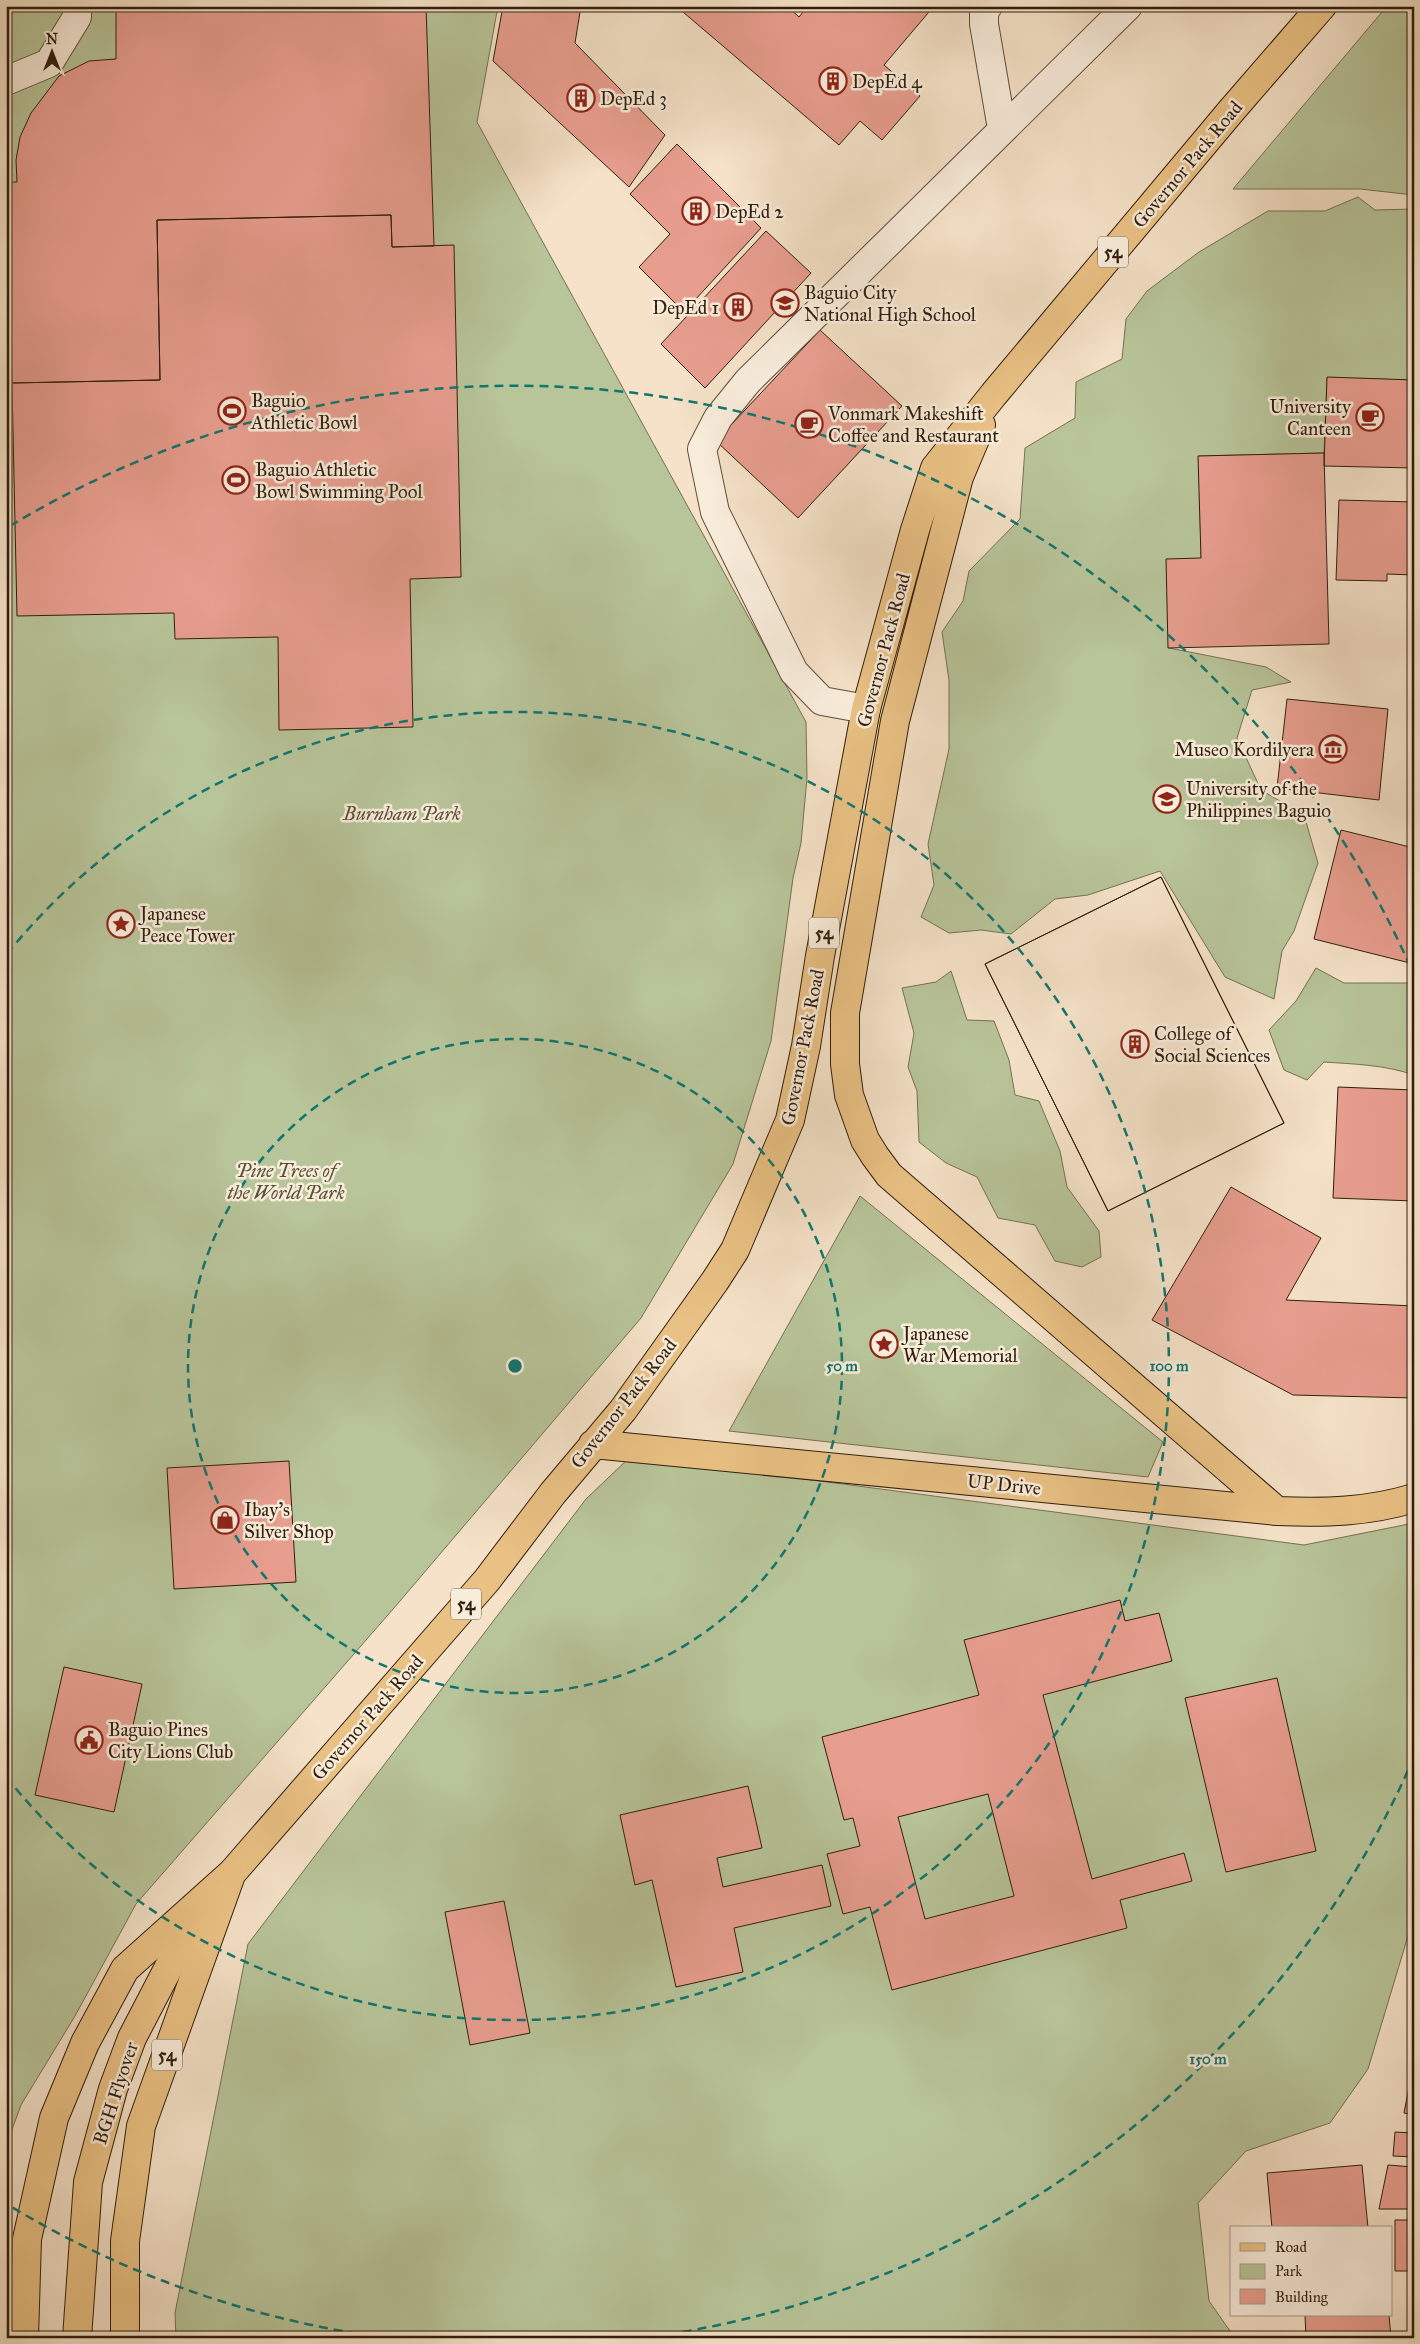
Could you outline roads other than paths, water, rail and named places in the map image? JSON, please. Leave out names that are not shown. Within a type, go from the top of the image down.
[{"type":"main road","name":"Governor Pack Road","points":[[24,2338],[27,2239],[54,2118],[85,2043],[126,1969],[232,1873],[487,1580],[592,1444],[628,1402],[735,1250],[790,1120],[806,1046],[820,956],[866,710],[915,530],[935,468],[994,394],[1231,111],[1322,6]]},
{"type":"main road","points":[[994,394],[959,477],[895,721],[845,1013],[845,1064],[849,1095],[866,1140],[875,1156],[889,1174],[1277,1511]]},
{"type":"main road","name":"UP Drive","points":[[592,1444],[1277,1511],[1328,1513],[1393,1504],[1414,1498]]},
{"type":"main road","name":"Governor Pack Road","points":[[125,2338],[125,2241],[141,2126],[198,1972],[232,1873]]},
{"type":"main road","name":"BGH Flyover","points":[[77,2338],[88,2182],[113,2089],[132,2038],[171,1963],[232,1873]]},
{"type":"lane","points":[[6,81],[49,63],[77,17],[77,6]]},
{"type":"lane","points":[[988,6],[984,12],[984,24],[1002,129]]},
{"type":"lane","points":[[866,710],[822,702],[794,672],[715,512],[702,449],[718,418],[748,381],[1128,6]]},
{"type":"place","name":"DepEd 4","points":[[833,81]]},
{"type":"place","name":"DepEd 3","points":[[581,98]]},
{"type":"place","name":"DepEd 2","points":[[696,211]]},
{"type":"place","name":"Baguio City National High School","points":[[785,303]]},
{"type":"place","name":"DepEd 1","points":[[738,307]]},
{"type":"place","name":"Baguio Athletic Bowl","points":[[232,411]]},
{"type":"place","name":"University Canteen","points":[[1370,417]]},
{"type":"place","name":"Vonmark Makeshift Coffee and Restaurant","points":[[809,424]]},
{"type":"place","name":"Baguio Athletic Bowl Swimming Pool","points":[[236,480]]},
{"type":"place","name":"Museo Kordilyera","points":[[1333,749]]},
{"type":"place","name":"University of the Philippines Baguio","points":[[1167,799]]},
{"type":"place","name":"Japanese Peace Tower","points":[[121,924]]},
{"type":"place","name":"College of Social Sciences","points":[[1135,1044]]},
{"type":"place","name":"Japanese War Memorial","points":[[884,1344]]},
{"type":"place","name":"Ibay's Silver Shop","points":[[225,1520]]},
{"type":"place","name":"Baguio Pines City Lions Club","points":[[89,1740]]},
{"type":"park label","name":"Burnham Park","points":[[402,813]]},
{"type":"park label","name":"Pine Trees of the World Park","points":[[286,1181]]}]
